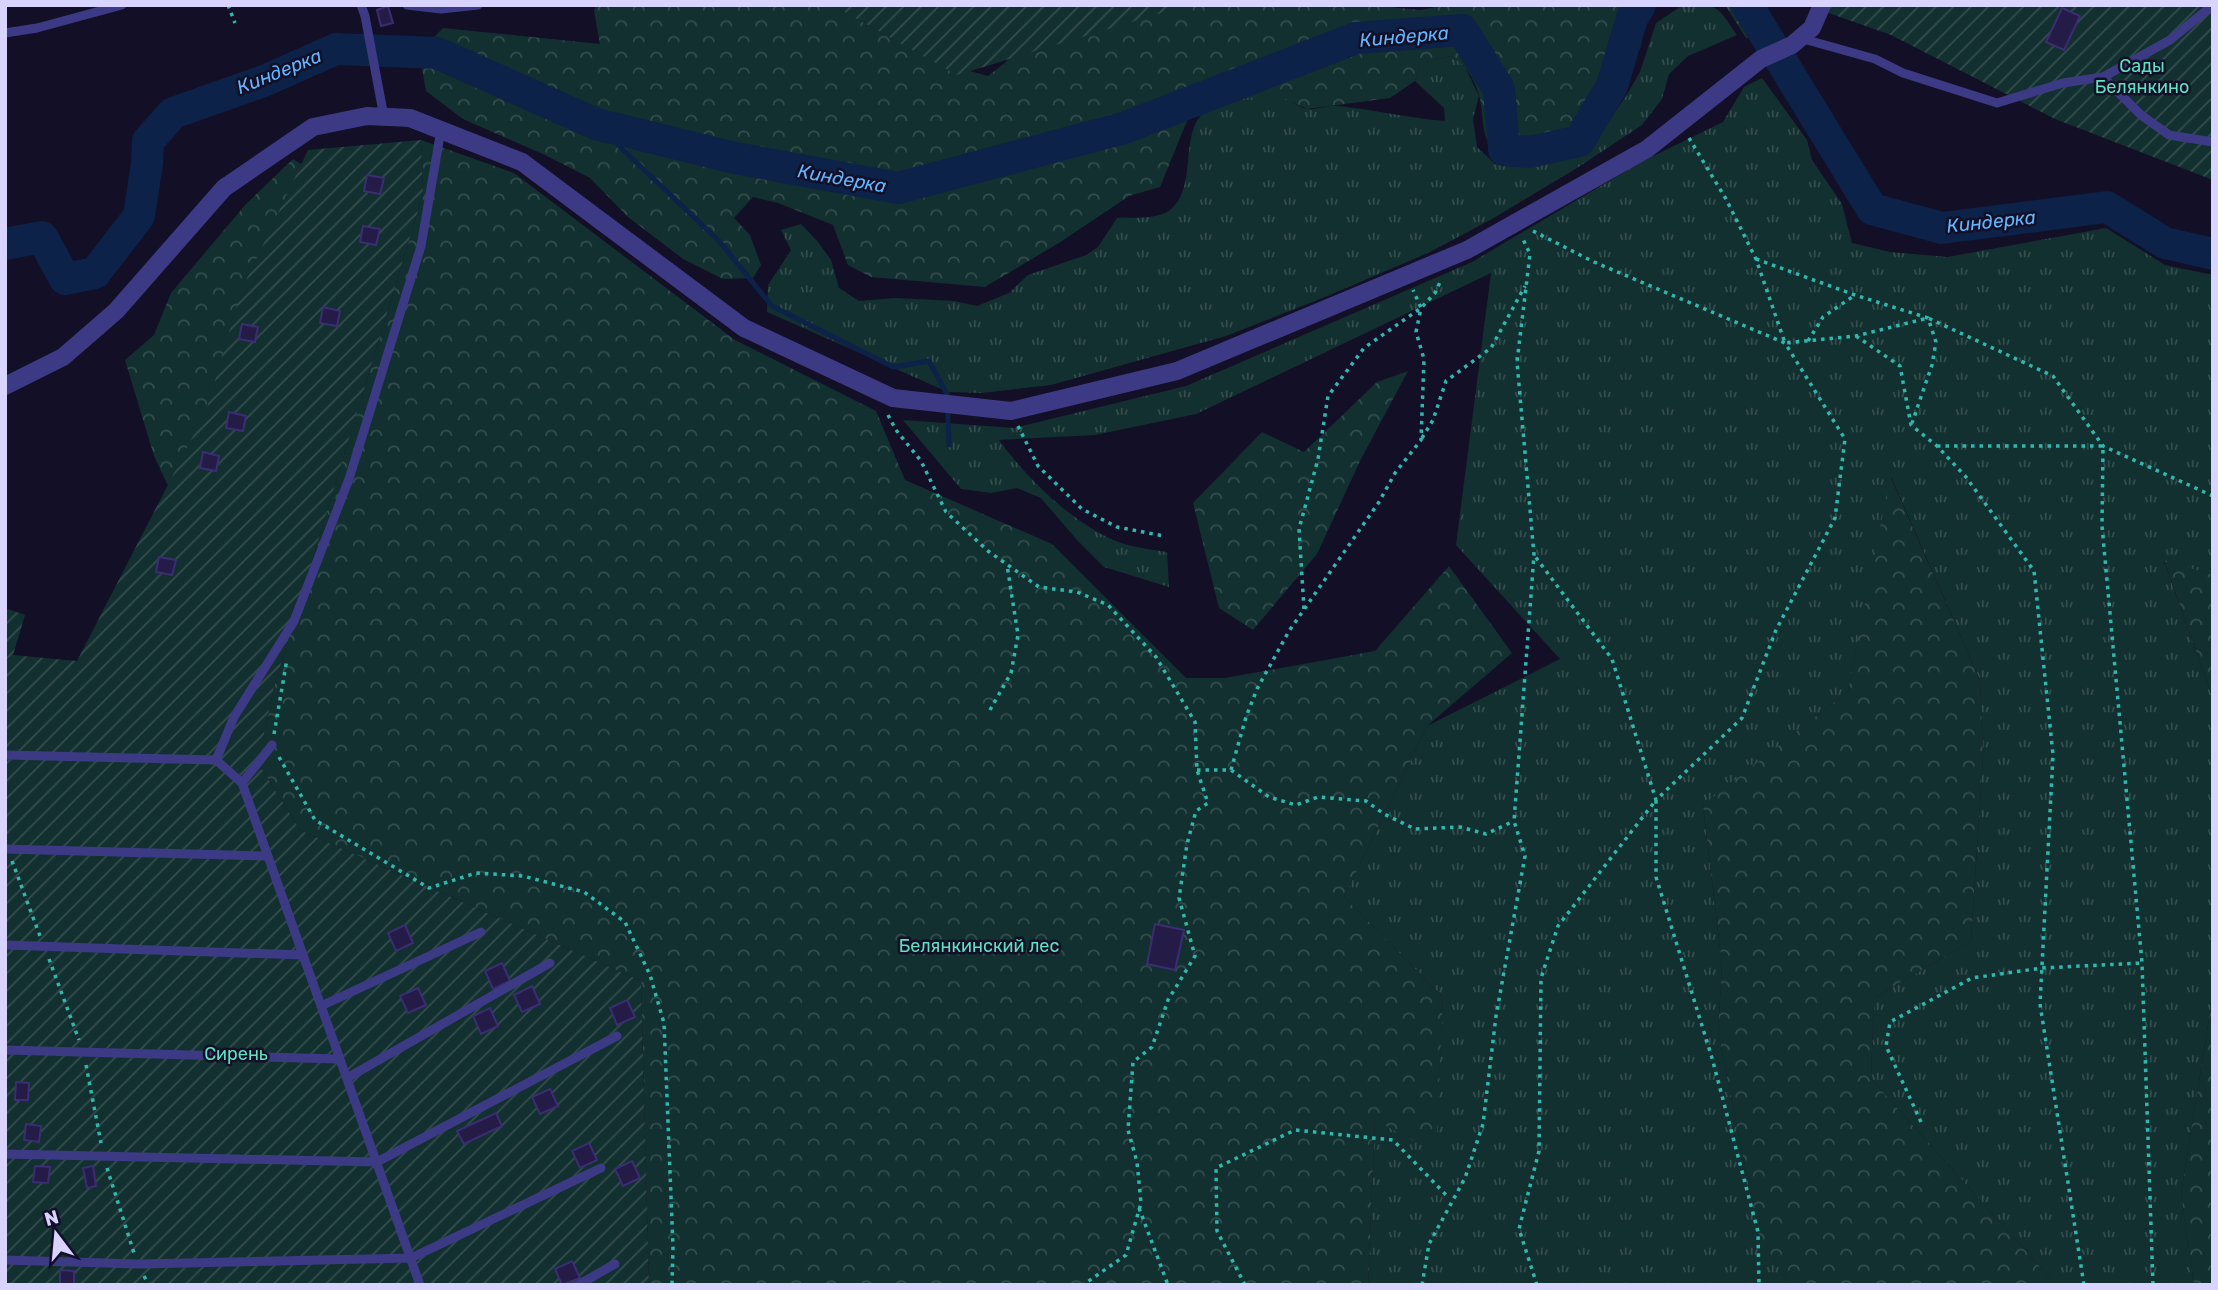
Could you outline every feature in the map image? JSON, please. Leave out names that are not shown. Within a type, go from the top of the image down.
[{"type":"street","points":[[5,386],[63,357],[116,311],[224,188],[313,127],[367,116],[410,118],[522,162],[744,328],[893,398],[1011,411],[1177,370],[1452,256],[1647,149],[1761,59],[1796,42],[1812,28],[1822,5]]},
{"type":"lane","points":[[5,33],[37,28],[122,5]]},
{"type":"lane","points":[[407,5],[441,9],[478,5]]},
{"type":"lane","points":[[1796,42],[1875,59],[1903,73],[1997,103],[2063,83],[2103,77],[2170,40],[2213,5]]},
{"type":"lane","points":[[364,6],[384,117]]},
{"type":"lane","points":[[2103,77],[2140,115],[2169,135],[2213,142]]},
{"type":"lane","points":[[215,760],[234,717],[294,621],[349,479],[421,246],[441,128]]},
{"type":"lane","points":[[242,783],[272,745]]},
{"type":"lane","points":[[5,755],[215,760],[242,783],[420,1285]]},
{"type":"lane","points":[[6,848],[268,856]]},
{"type":"lane","points":[[321,1006],[481,932]]},
{"type":"lane","points":[[5,945],[303,955]]},
{"type":"lane","points":[[347,1078],[550,963]]},
{"type":"lane","points":[[5,1154],[377,1162],[617,1036]]},
{"type":"lane","points":[[5,1050],[340,1059]]},
{"type":"lane","points":[[5,1260],[138,1264],[411,1258],[601,1168]]},
{"type":"lane","points":[[578,1285],[615,1264]]},
{"type":"path","points":[[228,5],[235,23]]},
{"type":"path","points":[[1537,1285],[1519,1229],[1539,1151],[1541,978],[1558,926],[1656,800],[1742,718],[1776,630],[1835,518],[1845,439],[1784,343],[1755,259],[1726,199],[1691,138],[1667,135]]},
{"type":"path","points":[[1422,1285],[1429,1244],[1465,1178],[1483,1125],[1496,1016],[1525,856],[1514,821],[1534,555],[1517,362],[1530,254],[1515,223]]},
{"type":"path","points":[[1515,223],[1594,262],[1784,343],[1856,337],[1928,318]]},
{"type":"path","points":[[1304,611],[1299,529],[1318,459],[1328,397],[1364,348],[1421,308],[1435,293],[1452,256]]},
{"type":"path","points":[[1755,259],[1928,318],[2053,376],[2103,446],[2102,526],[2142,963],[2153,1285]]},
{"type":"path","points":[[1406,275],[1421,308],[1416,332],[1424,359],[1421,440]]},
{"type":"path","points":[[1231,769],[1257,689],[1289,632],[1379,502],[1395,472],[1421,440],[1433,420],[1446,381],[1490,348],[1527,284]]},
{"type":"path","points":[[1808,341],[1823,317],[1855,295]]},
{"type":"path","points":[[1911,425],[1932,365],[1936,342],[1928,318]]},
{"type":"path","points":[[1856,337],[1900,366],[1911,425],[1937,446],[1966,477],[2034,571],[2053,755],[2040,1004],[2084,1285]]},
{"type":"path","points":[[874,389],[896,430],[921,461],[946,512],[988,551],[1039,587],[1077,592],[1108,605],[1156,657],[1195,722],[1197,770],[1208,803],[1196,811],[1187,844],[1179,898],[1195,956],[1168,1000],[1152,1047],[1133,1062],[1128,1130],[1138,1161],[1140,1202],[1126,1255],[1083,1285]]},
{"type":"path","points":[[1011,411],[1038,466],[1082,509],[1116,527],[1164,536]]},
{"type":"path","points":[[1937,446],[2103,446],[2213,496]]},
{"type":"path","points":[[1534,555],[1612,659],[1656,800],[1656,877],[1712,1058],[1759,1231],[1759,1285]]},
{"type":"path","points":[[990,710],[1011,673],[1018,635],[1007,565]]},
{"type":"path","points":[[289,648],[272,745],[315,820],[429,888],[476,873],[523,876],[583,892],[625,922],[650,975],[664,1023],[673,1247],[672,1285]]},
{"type":"path","points":[[1197,770],[1231,769],[1269,797],[1296,805],[1318,797],[1367,801],[1384,814],[1415,829],[1460,827],[1486,834],[1514,821]]},
{"type":"path","points":[[1921,1122],[1886,1046],[1889,1022],[1972,978],[2042,968],[2142,963]]},
{"type":"path","points":[[1245,1285],[1217,1231],[1216,1168],[1295,1130],[1394,1140],[1449,1198]]},
{"type":"path","points":[[1139,1208],[1168,1285]]},
{"type":"green space","points":[[596,5],[832,5],[933,61],[988,76],[1011,58],[1043,49],[1086,5],[1369,5],[1420,10],[1445,5],[1653,5],[1644,20],[1641,46],[1613,103],[1580,147],[1524,157],[1496,151],[1486,138],[1475,83],[1469,72],[1451,56],[1421,63],[1415,81],[1390,98],[1307,109],[1277,95],[1233,100],[1189,116],[1160,187],[1129,196],[1062,241],[985,287],[871,277],[848,265],[833,225],[778,203],[753,197],[734,218],[750,235],[761,265],[753,278],[723,279],[683,259],[628,217],[590,178],[463,119],[426,91],[419,52],[443,28],[600,44],[594,11]]},
{"type":"green space","points":[[832,5],[1188,5],[957,75]]},
{"type":"green space","points":[[1683,5],[1704,5],[1716,9],[1737,35],[1688,56],[1669,74],[1662,99],[1642,125],[1492,219],[1428,253],[1226,336],[1051,385],[982,393],[948,392],[767,312],[768,285],[791,250],[781,230],[801,224],[831,260],[839,288],[859,301],[895,298],[955,301],[977,306],[1009,293],[1028,275],[1086,255],[1098,247],[1117,218],[1151,217],[1170,210],[1179,199],[1184,186],[1195,126],[1202,114],[1214,106],[1246,98],[1278,95],[1307,109],[1339,106],[1445,121],[1444,108],[1415,81],[1421,63],[1451,56],[1464,65],[1479,96],[1473,119],[1477,147],[1495,164],[1527,162],[1573,153],[1609,121],[1626,96],[1640,72],[1656,23]]},
{"type":"green space","points":[[1725,5],[1767,5],[1774,30],[1759,38],[1746,38]]},
{"type":"green space","name":"Сады Белянкино","points":[[1806,5],[2213,5],[2213,180],[2055,119],[1891,35]]},
{"type":"green space","points":[[1762,78],[1807,140],[1812,160],[1842,204],[1852,243],[1890,252],[1947,257],[2106,228],[2165,265],[2213,275],[2213,575],[2164,561],[2213,699],[2213,994],[2181,1194],[2194,1285],[2052,1285],[2050,1278],[1871,1079],[1874,998],[1971,941],[1983,756],[1980,680],[1891,477],[1848,691],[1703,806],[1722,965],[1718,1032],[1758,1231],[1789,1285],[1368,1285],[1375,1119],[1435,1152],[1443,997],[1344,897],[1427,726],[1560,659],[1456,545],[1491,273],[1196,414],[1095,435],[999,440],[1034,482],[1077,519],[1116,541],[1167,552],[1169,587],[1104,567],[1041,498],[1017,488],[991,493],[961,489],[903,420],[1014,428],[1186,386],[1472,262],[1643,161],[1723,122],[1744,87]]},
{"type":"green space","name":"Белянкинский лес","points":[[421,140],[514,173],[735,340],[876,411],[905,480],[1052,544],[1186,678],[1225,678],[1375,651],[1449,566],[1512,653],[1427,726],[1344,897],[1443,997],[1436,1153],[1375,1120],[1368,1285],[649,1285],[641,981],[300,830],[258,763],[274,687],[423,194]]},
{"type":"green space","name":"Сирень","points":[[421,140],[423,194],[274,687],[258,763],[300,830],[641,981],[649,1285],[5,1285],[5,608],[25,615],[13,655],[77,661],[206,411],[241,291],[308,150]]},
{"type":"green space","points":[[293,159],[315,173],[171,492],[154,456],[125,360],[154,335],[171,293],[246,204]]},
{"type":"green space","points":[[1408,371],[1361,459],[1317,554],[1253,630],[1219,608],[1193,503],[1262,432],[1304,452],[1377,382]]},
{"type":"green space","points":[[1890,476],[1980,680],[1983,756],[1971,941],[1874,998],[1871,1079],[2050,1278],[2052,1285],[1789,1285],[1758,1232],[1718,1032],[1722,965],[1703,805],[1848,691]]},
{"type":"green space","points":[[2164,560],[2213,575],[2213,699]]},
{"type":"green space","points":[[2213,994],[2213,1285],[2194,1285],[2181,1194]]},
{"type":"building","points":[[388,6],[393,23],[381,26],[377,10]]},
{"type":"building","points":[[2062,8],[2080,16],[2064,50],[2046,42]]},
{"type":"building","points":[[367,175],[384,178],[380,194],[364,191]]},
{"type":"building","points":[[363,226],[380,229],[376,245],[360,242]]},
{"type":"building","points":[[323,307],[340,311],[337,326],[320,323]]},
{"type":"building","points":[[242,324],[258,327],[255,342],[239,339]]},
{"type":"building","points":[[229,412],[246,416],[243,431],[226,428]]},
{"type":"building","points":[[203,452],[219,456],[216,471],[200,468]]},
{"type":"building","points":[[159,557],[176,560],[172,575],[156,572]]},
{"type":"building","points":[[1155,924],[1184,930],[1175,970],[1147,964]]},
{"type":"building","points":[[405,925],[413,943],[396,951],[388,933]]},
{"type":"building","points":[[502,963],[510,981],[493,989],[485,971]]},
{"type":"building","points":[[532,986],[540,1004],[522,1012],[514,995]]},
{"type":"building","points":[[418,988],[426,1005],[408,1013],[400,996]]},
{"type":"building","points":[[627,1000],[635,1017],[617,1025],[610,1008]]},
{"type":"building","points":[[490,1008],[498,1026],[481,1034],[473,1016]]},
{"type":"building","points":[[16,1082],[29,1083],[28,1100],[15,1100]]},
{"type":"building","points":[[550,1089],[558,1106],[540,1114],[532,1097]]},
{"type":"building","points":[[496,1113],[502,1126],[464,1144],[457,1131]]},
{"type":"building","points":[[26,1124],[41,1126],[39,1142],[24,1140]]},
{"type":"building","points":[[589,1143],[597,1160],[580,1168],[572,1151]]},
{"type":"building","points":[[632,1161],[640,1178],[623,1186],[615,1169]]},
{"type":"building","points":[[35,1166],[50,1167],[48,1183],[33,1182]]},
{"type":"building","points":[[93,1166],[96,1186],[87,1188],[83,1168]]},
{"type":"building","points":[[572,1261],[580,1278],[562,1285],[555,1269]]},
{"type":"building","points":[[60,1270],[74,1271],[74,1285],[60,1285]]},
{"type":"waterway","name":"Киндерка","points":[[5,244],[42,237],[65,279],[95,273],[139,216],[148,141],[173,113],[264,81],[336,49],[437,53],[596,124],[735,158],[898,188],[1124,128],[1356,38],[1462,30],[1499,89],[1504,150],[1530,152],[1579,141],[1612,86],[1632,18],[1640,5]]},
{"type":"waterway","name":"Киндерка","points":[[1747,5],[1872,209],[1942,228],[2107,207],[2165,243],[2213,254]]},
{"type":"waterway","points":[[596,124],[719,241],[772,306],[893,367],[929,361],[947,394],[949,445]]}]
